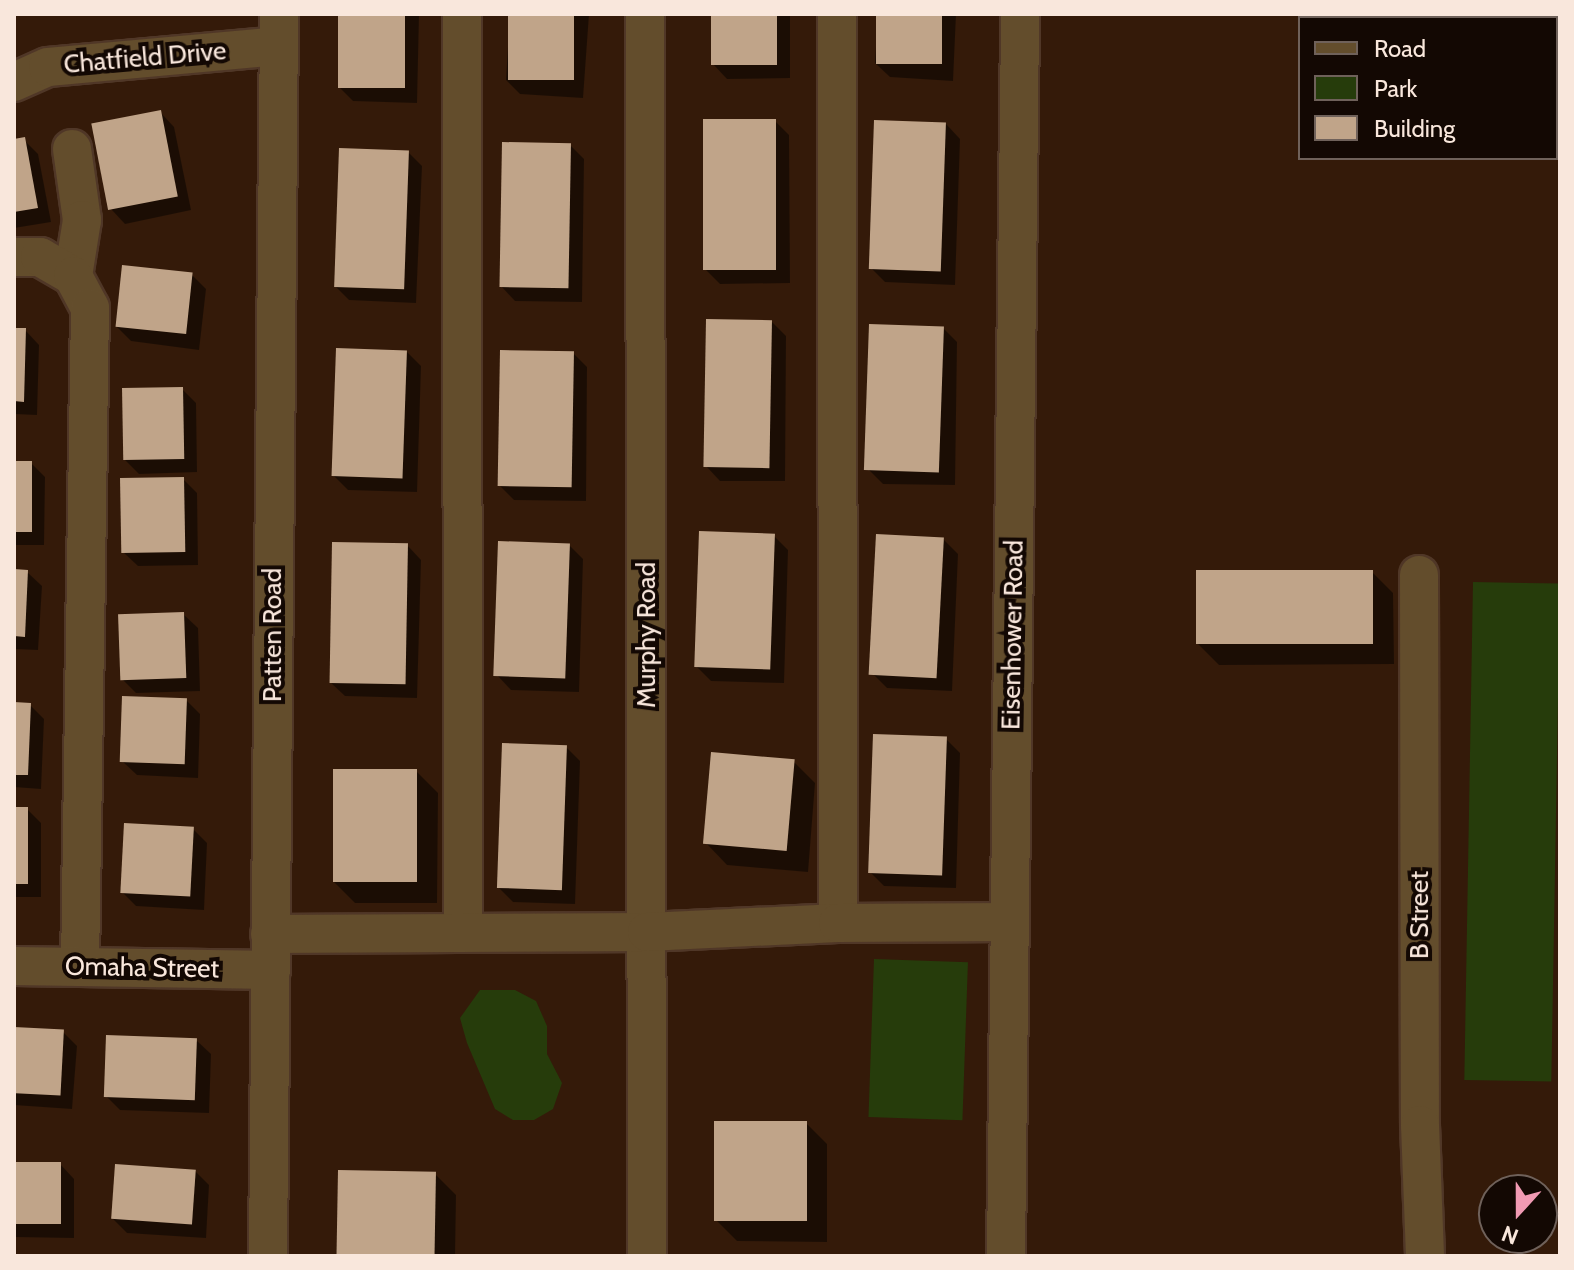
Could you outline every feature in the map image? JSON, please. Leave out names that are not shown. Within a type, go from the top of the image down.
[{"type":"street","points":[[462,14],[463,933]]},
{"type":"street","name":"Murphy Road","points":[[645,14],[647,1256]]},
{"type":"street","points":[[837,14],[838,923]]},
{"type":"street","name":"Eisenhower Road","points":[[1006,1256],[1020,14]]},
{"type":"street","name":"Chatfield Drive","points":[[14,82],[48,67],[278,30]]},
{"type":"street","name":"Patten Road","points":[[268,1256],[278,30]]},
{"type":"street","points":[[72,149],[82,220],[73,276]]},
{"type":"street","points":[[14,257],[40,257],[73,276],[90,308],[80,967]]},
{"type":"street","name":"B Street","points":[[1419,575],[1420,1110],[1425,1256]]},
{"type":"street","name":"Omaha Street","points":[[14,966],[80,967],[463,933],[647,932],[838,923],[1010,922]]},
{"type":"green space","points":[[1473,582],[1560,584],[1551,1081],[1464,1080]]},
{"type":"green space","points":[[874,959],[968,962],[962,1120],[868,1117]]},
{"type":"green space","points":[[480,990],[515,990],[536,1001],[547,1026],[547,1054],[562,1083],[553,1109],[534,1120],[513,1120],[495,1109],[467,1043],[460,1018]]},
{"type":"building","points":[[338,14],[405,14],[405,88],[338,88]]},
{"type":"building","points":[[508,14],[574,14],[574,80],[508,80]]},
{"type":"building","points":[[711,14],[777,14],[777,65],[711,65]]},
{"type":"building","points":[[876,14],[942,14],[942,64],[876,64]]},
{"type":"building","points":[[161,110],[178,196],[108,210],[91,124]]},
{"type":"building","points":[[703,119],[776,119],[776,270],[703,270]]},
{"type":"building","points":[[874,120],[946,123],[941,271],[869,269]]},
{"type":"building","points":[[25,137],[38,208],[14,212],[14,139]]},
{"type":"building","points":[[502,142],[571,143],[568,288],[499,287]]},
{"type":"building","points":[[339,148],[409,150],[404,289],[334,287]]},
{"type":"building","points":[[122,265],[193,272],[186,334],[116,327]]},
{"type":"building","points":[[706,319],[772,320],[769,468],[703,467]]},
{"type":"building","points":[[869,324],[944,327],[939,473],[864,470]]},
{"type":"building","points":[[14,328],[26,328],[24,402],[14,401]]},
{"type":"building","points":[[336,348],[407,350],[402,478],[332,476]]},
{"type":"building","points":[[500,350],[574,351],[572,487],[498,486]]},
{"type":"building","points":[[183,387],[184,459],[123,460],[122,388]]},
{"type":"building","points":[[14,461],[32,461],[32,532],[14,532]]},
{"type":"building","points":[[184,477],[185,552],[121,553],[120,478]]},
{"type":"building","points":[[699,531],[775,534],[770,670],[694,667]]},
{"type":"building","points":[[876,534],[944,538],[937,678],[869,675]]},
{"type":"building","points":[[498,541],[570,544],[565,678],[493,676]]},
{"type":"building","points":[[332,542],[408,543],[406,684],[330,683]]},
{"type":"building","points":[[14,569],[28,570],[25,637],[14,636]]},
{"type":"building","points":[[1196,570],[1373,570],[1373,644],[1196,644]]},
{"type":"building","points":[[184,612],[186,678],[120,680],[118,614]]},
{"type":"building","points":[[122,696],[187,698],[185,764],[120,762]]},
{"type":"building","points":[[14,702],[31,703],[28,775],[14,775]]},
{"type":"building","points":[[873,734],[947,737],[942,875],[868,873]]},
{"type":"building","points":[[502,743],[567,745],[562,890],[497,888]]},
{"type":"building","points":[[711,752],[795,759],[787,851],[703,844]]},
{"type":"building","points":[[333,769],[417,769],[417,882],[333,882]]},
{"type":"building","points":[[14,807],[28,807],[28,884],[14,884]]},
{"type":"building","points":[[124,823],[194,827],[190,897],[120,893]]},
{"type":"building","points":[[14,1027],[64,1030],[60,1096],[14,1093]]},
{"type":"building","points":[[106,1035],[197,1038],[195,1100],[104,1097]]},
{"type":"building","points":[[714,1121],[807,1121],[807,1221],[714,1221]]},
{"type":"building","points":[[14,1162],[61,1162],[61,1224],[14,1224]]},
{"type":"building","points":[[115,1164],[196,1170],[192,1225],[111,1219]]},
{"type":"building","points":[[338,1170],[436,1172],[435,1256],[336,1256]]}]
